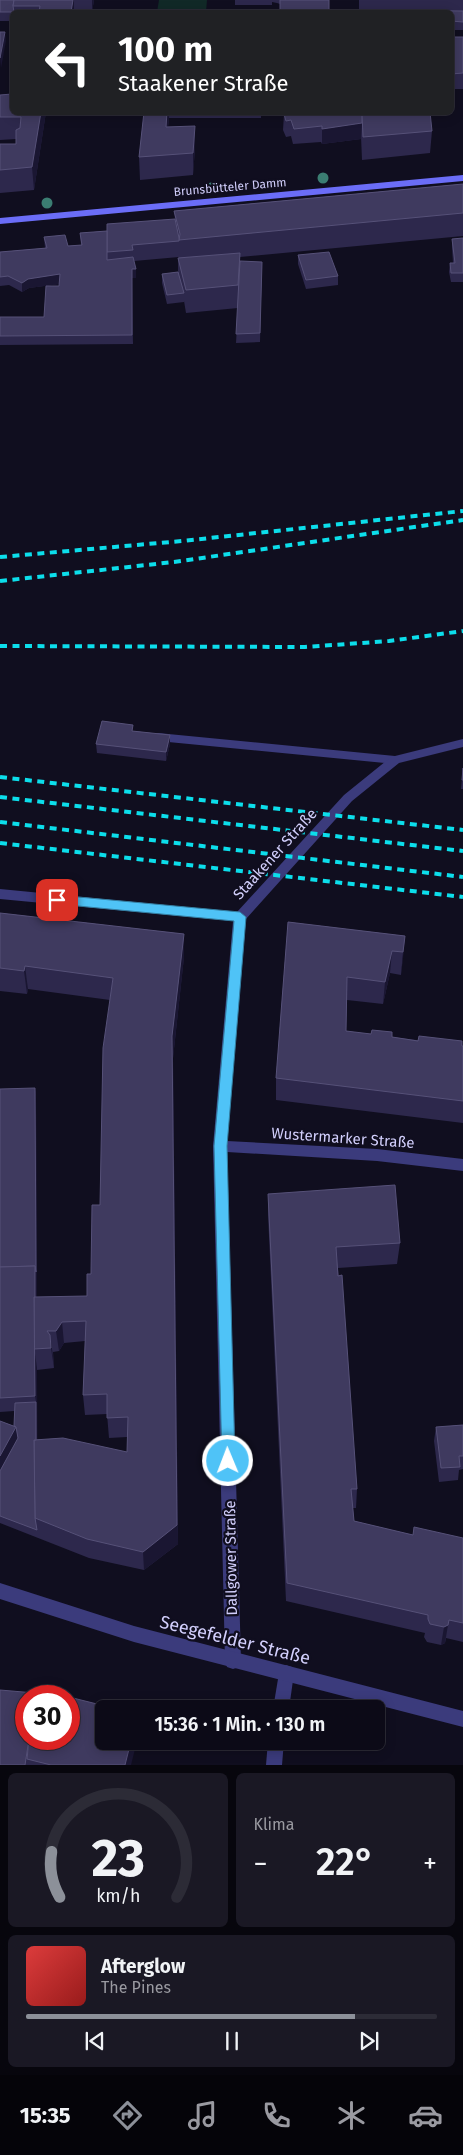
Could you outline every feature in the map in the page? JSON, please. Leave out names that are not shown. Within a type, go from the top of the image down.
[{"type":"main road","name":"Brunsbütteler Damm","points":[[0,221],[463,178]]},
{"type":"street","points":[[158,737],[395,760]]},
{"type":"street","name":"Staakener Straße","points":[[0,894],[240,917],[348,798],[395,760],[463,743]]},
{"type":"street","name":"Dallgower Straße","points":[[233,1660],[220,1146],[240,917]]},
{"type":"street","name":"Wustermarker Straße","points":[[220,1146],[377,1155],[463,1165]]},
{"type":"street","name":"Seegefelder Straße","points":[[0,1591],[134,1634],[463,1719]]},
{"type":"street","points":[[282,1700],[286,1673]]},
{"type":"street","points":[[274,1765],[275,1750]]},
{"type":"green space","points":[[159,0],[207,0],[206,10],[157,10]]},
{"type":"building","points":[[0,0],[14,0],[14,10],[0,12]]},
{"type":"building","points":[[14,0],[73,0],[71,10],[39,10],[40,6],[13,6]]},
{"type":"building","points":[[280,0],[329,0],[329,10],[280,10]]},
{"type":"building","points":[[454,11],[463,11],[463,22],[454,21]]},
{"type":"building","points":[[0,32],[5,32],[0,58]]},
{"type":"building","points":[[454,37],[463,37],[463,73],[454,74]]},
{"type":"building","points":[[10,94],[10,115],[41,115],[32,167],[0,170],[0,144],[16,144],[16,130],[20,128],[21,117],[0,117],[0,95]]},
{"type":"building","points":[[144,115],[167,115],[166,127],[195,126],[193,153],[139,157]]},
{"type":"building","points":[[284,115],[362,115],[362,123],[322,129],[322,126],[294,129],[291,120],[286,121]]},
{"type":"building","points":[[362,115],[430,115],[432,131],[363,137]]},
{"type":"building","points":[[463,184],[463,213],[179,240],[180,234],[174,211]]},
{"type":"building","points":[[175,219],[179,241],[132,245],[133,250],[107,252],[107,224]]},
{"type":"building","points":[[107,231],[107,260],[133,257],[136,269],[132,269],[132,335],[0,336],[0,317],[44,317],[46,286],[59,286],[60,274],[28,279],[22,283],[8,276],[0,277],[0,252],[47,248],[44,237],[65,235],[68,246],[82,245],[80,233]]},
{"type":"building","points":[[463,238],[463,273],[451,273],[450,263],[455,263],[452,239]]},
{"type":"building","points":[[329,252],[338,276],[306,280],[298,255]]},
{"type":"building","points":[[240,253],[238,285],[186,290],[178,258]]},
{"type":"building","points":[[240,261],[262,262],[260,333],[236,334]]},
{"type":"building","points":[[178,272],[184,293],[167,295],[162,274]]},
{"type":"building","points":[[102,721],[133,725],[132,731],[170,735],[166,752],[96,744]]},
{"type":"building","points":[[0,913],[184,934],[172,1036],[177,1525],[143,1552],[87,1539],[35,1518],[34,1440],[63,1438],[127,1452],[128,1417],[107,1418],[107,1394],[83,1395],[86,1321],[62,1322],[56,1331],[47,1331],[50,1335],[51,1348],[34,1349],[34,1297],[87,1296],[87,1274],[91,1274],[92,1205],[100,1205],[103,1048],[113,978],[25,966],[24,971],[0,968]]},
{"type":"building","points":[[288,922],[405,936],[403,952],[392,951],[385,982],[347,977],[346,1031],[371,1034],[372,1030],[392,1032],[392,1037],[418,1041],[419,1036],[462,1041],[463,1101],[276,1078]]},
{"type":"building","points":[[35,1088],[36,1272],[35,1266],[0,1267],[0,1089]]},
{"type":"building","points":[[395,1185],[400,1243],[336,1247],[338,1276],[342,1275],[357,1489],[351,1489],[354,1521],[413,1535],[414,1527],[463,1538],[463,1623],[449,1620],[448,1625],[444,1627],[430,1624],[428,1615],[287,1583],[268,1194]]},
{"type":"building","points":[[35,1266],[35,1396],[0,1398],[0,1267]]},
{"type":"building","points":[[36,1402],[36,1440],[34,1440],[35,1518],[37,1530],[0,1516],[0,1471],[18,1438],[16,1427],[14,1426],[15,1403]]},
{"type":"building","points":[[0,1421],[16,1427],[0,1456]]},
{"type":"building","points":[[463,1425],[463,1456],[459,1456],[460,1467],[441,1468],[436,1427]]},
{"type":"building","points":[[0,1690],[15,1691],[15,1750],[27,1750],[25,1765],[0,1765]]},
{"type":"building","points":[[80,1700],[95,1704],[95,1750],[129,1750],[125,1765],[51,1765],[27,1759],[28,1750],[80,1750]]},
{"type":"railway","points":[[0,557],[182,541],[463,511]]},
{"type":"railway","points":[[0,581],[174,562],[463,520]]},
{"type":"railway","points":[[0,646],[305,647],[389,641],[463,631]]},
{"type":"railway","points":[[0,777],[463,830]]},
{"type":"railway","points":[[0,797],[463,851]]},
{"type":"railway","points":[[0,822],[463,877]]},
{"type":"railway","points":[[0,843],[463,897]]},
{"type":"route","points":[[57,900],[240,917],[220,1146],[228,1461]]}]
